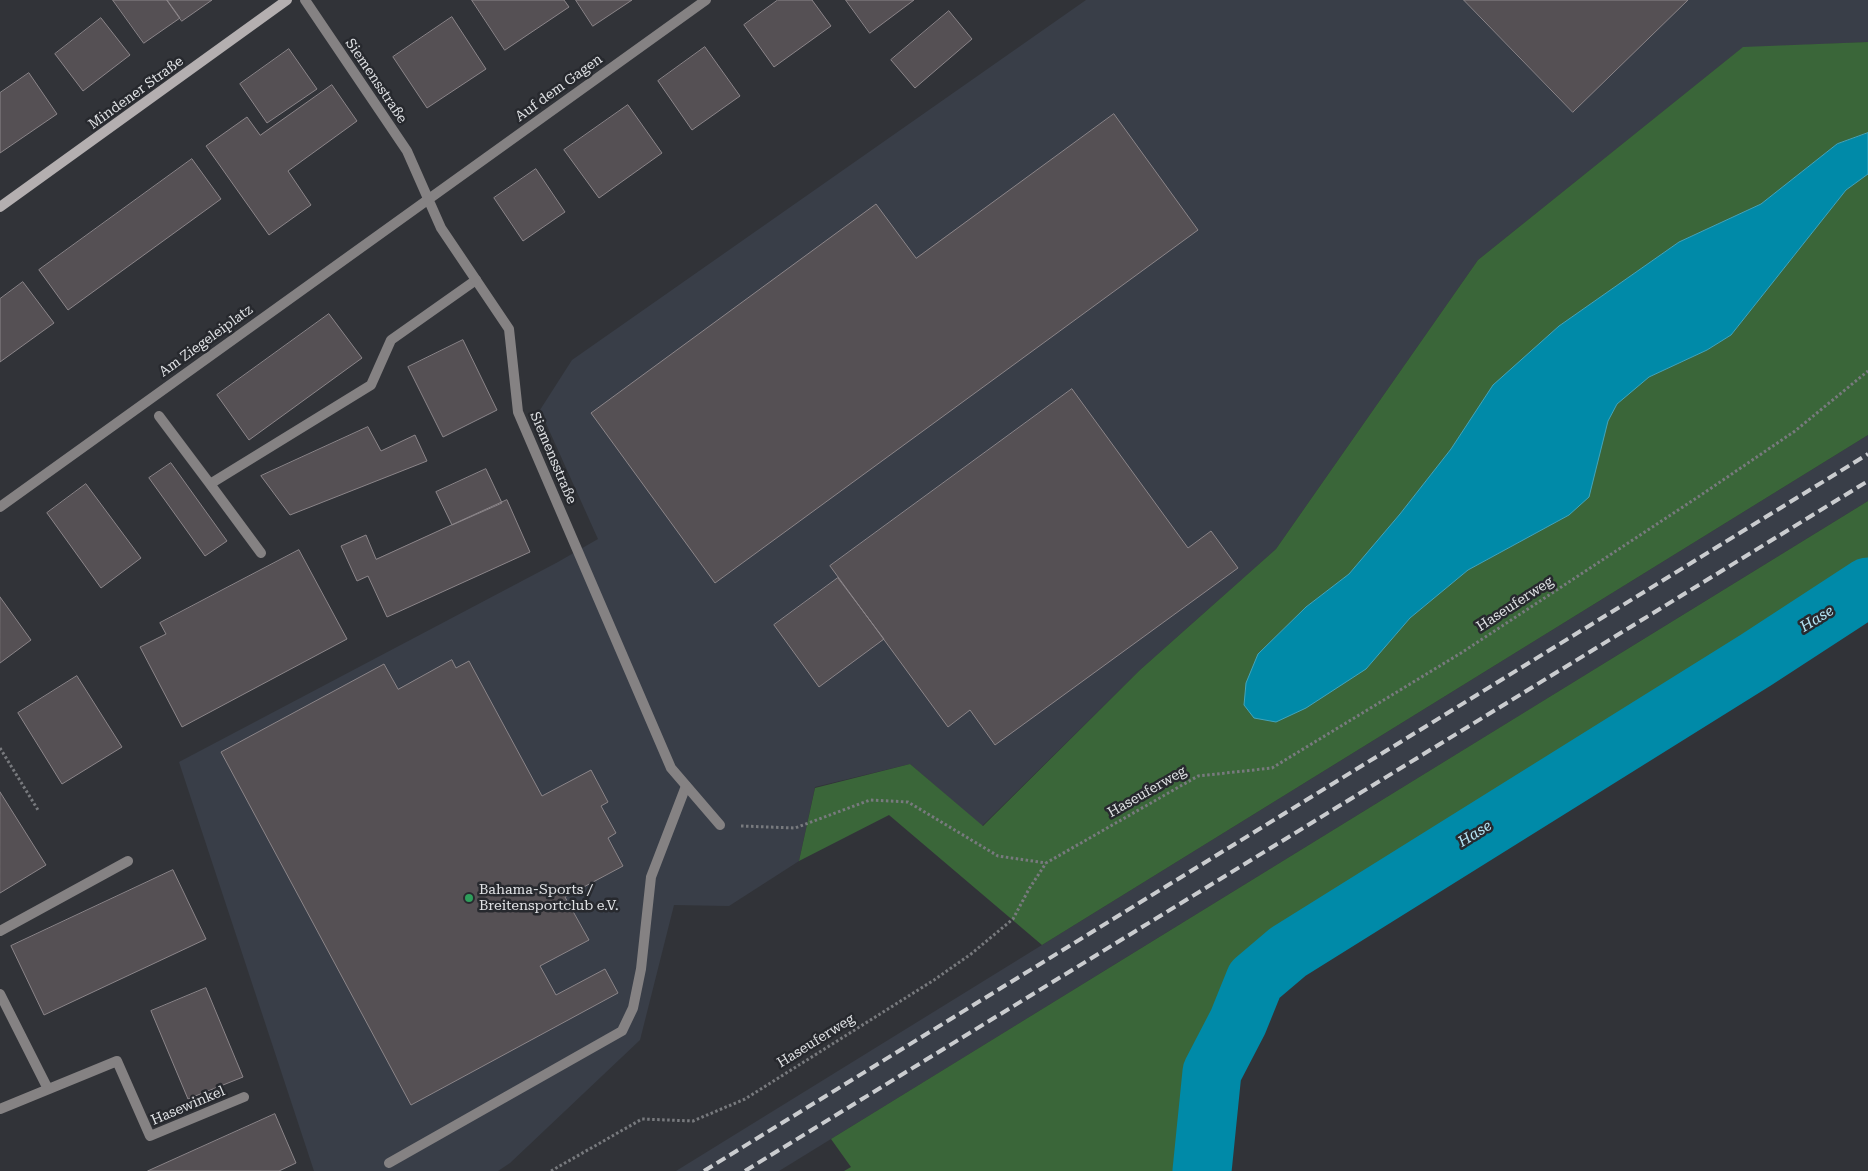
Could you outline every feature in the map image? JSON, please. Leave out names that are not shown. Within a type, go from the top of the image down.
[{"type":"main road","name":"Mindener Straße","points":[[0,207],[287,0]]},
{"type":"street","name":"Siemensstraße","points":[[305,0],[407,152],[441,228],[509,329],[518,412],[671,768],[720,825]]},
{"type":"street","name":"Auf dem Gagen","points":[[429,198],[706,0]]},
{"type":"street","name":"Am Ziegeleiplatz","points":[[0,506],[429,198]]},
{"type":"street","points":[[210,484],[371,385],[391,340],[476,280]]},
{"type":"street","points":[[159,416],[261,553]]},
{"type":"street","points":[[389,1163],[622,1031],[633,1008],[641,969],[651,877],[686,786]]},
{"type":"street","points":[[0,931],[128,861]]},
{"type":"street","points":[[0,994],[48,1089]]},
{"type":"street","name":"Hasewinkel","points":[[0,1109],[117,1061],[150,1136],[244,1097]]},
{"type":"path","name":"Haseuferweg","points":[[551,1171],[642,1119],[693,1121],[745,1099],[934,980],[971,954],[1013,919],[1046,863],[1198,776],[1272,768],[1461,653],[1698,498],[1795,431],[1868,371]]},
{"type":"path","points":[[0,748],[38,810]]},
{"type":"path","points":[[720,825],[795,828],[870,800],[908,802],[998,856],[1046,863]]},
{"type":"shaded area","points":[[1086,0],[1868,0],[1868,42],[1742,48],[1478,260],[1276,549],[1140,670],[982,826],[910,764],[815,787],[799,861],[729,906],[674,905],[640,1040],[510,1163],[498,1171],[314,1171],[179,762],[558,562],[598,539],[540,410],[572,360]]},
{"type":"shaded area","points":[[1868,435],[1868,501],[779,1171],[676,1171]]},
{"type":"green space","points":[[1868,42],[1868,133],[1837,144],[1761,204],[1679,242],[1559,326],[1494,385],[1451,449],[1400,514],[1349,574],[1306,607],[1258,654],[1366,669],[1410,618],[1468,570],[1569,515],[1608,420],[1617,404],[1649,377],[1707,350],[1731,335],[1846,190],[1868,174],[1868,435],[1042,945],[889,815],[799,861],[815,788],[910,764],[983,826],[1140,670],[1276,549],[1478,260],[1743,47]]},
{"type":"green space","points":[[1868,501],[1868,587],[1756,660],[1288,952],[1255,980],[1238,1022],[1212,1072],[1202,1171],[844,1171],[851,1167],[831,1139]]},
{"type":"water","points":[[1868,133],[1868,174],[1846,190],[1731,335],[1707,350],[1649,377],[1617,404],[1608,421],[1589,497],[1569,515],[1468,570],[1410,618],[1366,669],[1306,708],[1276,722],[1254,718],[1244,705],[1246,683],[1258,654],[1306,607],[1349,574],[1400,514],[1451,449],[1493,385],[1559,326],[1679,242],[1761,204],[1837,144]]},
{"type":"building","points":[[113,0],[167,0],[180,18],[144,43]]},
{"type":"building","points":[[167,0],[212,0],[182,21]]},
{"type":"building","points":[[472,0],[564,0],[569,7],[505,50]]},
{"type":"building","points":[[576,0],[632,0],[593,26]]},
{"type":"building","points":[[778,0],[812,0],[831,26],[774,67],[744,25]]},
{"type":"building","points":[[846,0],[914,0],[870,33]]},
{"type":"building","points":[[1464,0],[1688,0],[1573,112]]},
{"type":"building","points":[[949,11],[972,39],[915,88],[891,60]]},
{"type":"building","points":[[452,17],[486,69],[427,108],[393,57]]},
{"type":"building","points":[[101,18],[130,55],[83,91],[55,54]]},
{"type":"building","points":[[705,47],[740,96],[692,130],[658,81]]},
{"type":"building","points":[[289,49],[317,89],[267,123],[240,84]]},
{"type":"building","points":[[29,73],[57,114],[0,153],[0,93]]},
{"type":"building","points":[[332,85],[357,121],[288,171],[311,205],[269,235],[206,146],[247,117],[260,135]]},
{"type":"building","points":[[628,105],[662,153],[599,198],[564,150]]},
{"type":"building","points":[[1114,114],[1198,230],[715,583],[591,413],[876,204],[916,258]]},
{"type":"building","points":[[192,159],[221,199],[68,310],[39,270]]},
{"type":"building","points":[[536,169],[565,212],[523,241],[494,198]]},
{"type":"building","points":[[23,282],[54,323],[0,362],[0,299]]},
{"type":"building","points":[[329,314],[362,358],[249,440],[217,395]]},
{"type":"building","points":[[463,340],[497,410],[443,437],[408,367]]},
{"type":"building","points":[[1072,389],[1188,548],[1211,531],[1238,568],[995,745],[970,710],[948,727],[830,566]]},
{"type":"building","points":[[368,427],[381,451],[415,435],[427,461],[290,515],[261,476]]},
{"type":"building","points":[[171,463],[227,541],[205,556],[149,478]]},
{"type":"building","points":[[486,469],[502,503],[452,525],[436,492]]},
{"type":"building","points":[[86,484],[141,558],[101,588],[47,513]]},
{"type":"building","points":[[507,500],[530,552],[387,617],[368,576],[357,581],[341,546],[366,535],[376,559]]},
{"type":"building","points":[[299,550],[347,639],[182,727],[140,647],[166,634],[160,623]]},
{"type":"building","points":[[838,578],[884,639],[819,687],[774,625]]},
{"type":"building","points":[[0,597],[31,640],[0,663]]},
{"type":"building","points":[[452,660],[456,668],[469,661],[542,796],[591,770],[608,802],[601,806],[616,833],[608,838],[623,866],[565,897],[589,940],[540,966],[556,995],[605,969],[618,993],[411,1105],[221,752],[384,664],[398,689]]},
{"type":"building","points":[[77,676],[122,747],[62,784],[18,713]]},
{"type":"building","points":[[0,792],[46,865],[0,893]]},
{"type":"building","points":[[173,870],[206,939],[44,1015],[11,946]]},
{"type":"building","points":[[206,988],[243,1077],[188,1099],[151,1011]]},
{"type":"building","points":[[275,1114],[296,1163],[279,1171],[148,1171]]},
{"type":"waterway","name":"Hase","points":[[1202,1171],[1212,1072],[1238,1022],[1255,980],[1288,952],[1756,660],[1868,587]]},
{"type":"railway","points":[[704,1171],[1868,454]]},
{"type":"railway","points":[[745,1171],[1868,481]]},
{"type":"place","name":"Bahama-Sports / Breitensportclub e.V.","points":[[469,898]]}]
